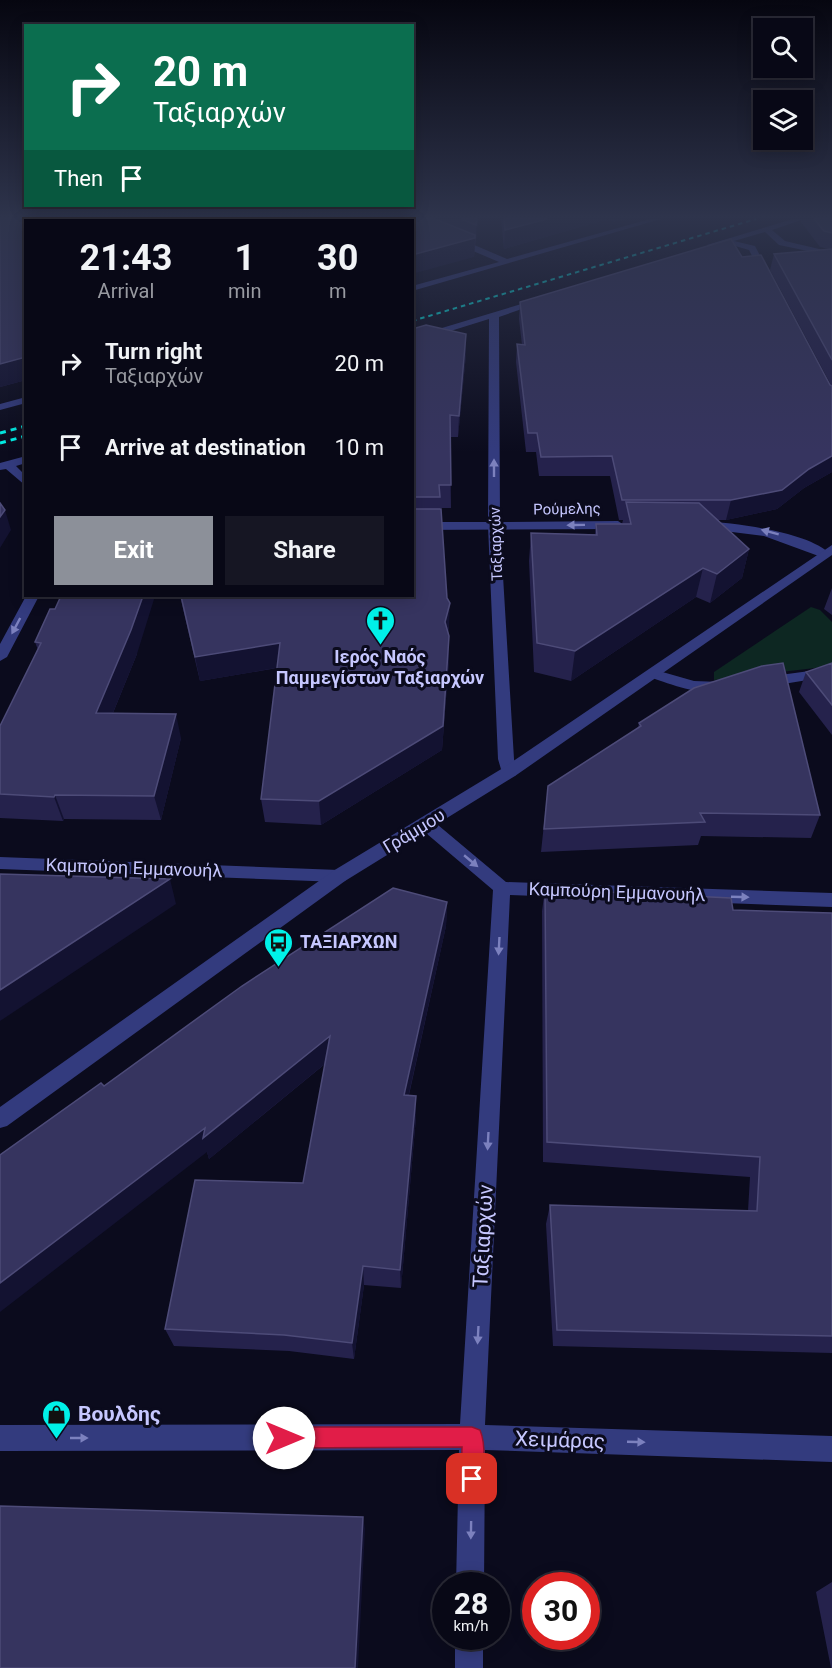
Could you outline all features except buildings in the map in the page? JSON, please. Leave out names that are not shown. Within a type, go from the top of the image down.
[{"type":"street","points":[[414,339],[547,299]]},
{"type":"street","name":"Ταξιαρχών","points":[[494,315],[494,526],[506,759],[509,772]]},
{"type":"street","points":[[0,407],[24,401]]},
{"type":"street","points":[[4,465],[24,460]]},
{"type":"street","points":[[4,465],[24,481]]},
{"type":"street","name":"Ρούμελης","points":[[414,526],[633,525]]},
{"type":"street","points":[[691,525],[761,530],[828,551]]},
{"type":"street","name":"Γράμμου","points":[[0,1119],[339,876],[509,772],[828,551]]},
{"type":"street","points":[[0,657],[31,597]]},
{"type":"street","points":[[755,683],[832,672]]},
{"type":"street","points":[[652,673],[693,686],[714,688],[735,686]]},
{"type":"street","name":"Καμπούρη Εμμανουήλ","points":[[426,824],[502,888],[832,900]]},
{"type":"street","name":"Καμπούρη Εμμανουήλ","points":[[0,863],[339,876]]},
{"type":"street","name":"Ταξιαρχών","points":[[470,1572],[472,1437],[502,888]]},
{"type":"street","name":"Χειμάρας","points":[[0,1438],[472,1437],[832,1449]]},
{"type":"street","points":[[469,1650],[469,1668]]},
{"type":"green space","points":[[811,607],[820,610],[832,622],[832,666],[714,680],[714,672]]},
{"type":"railway","points":[[414,320],[493,297]]},
{"type":"railway","points":[[0,433],[24,427]]},
{"type":"railway","points":[[0,443],[24,437]]},
{"type":"place","name":"Ιερός Ναός Παμμεγίστων Ταξιαρχών","points":[[380,646]]},
{"type":"place","name":"ΤΑΞΙΑΡΧΩΝ","points":[[279,968]]},
{"type":"place","name":"Βουλδης","points":[[57,1440]]},
{"type":"route","points":[[284,1438],[472,1437],[472,1479]]}]
